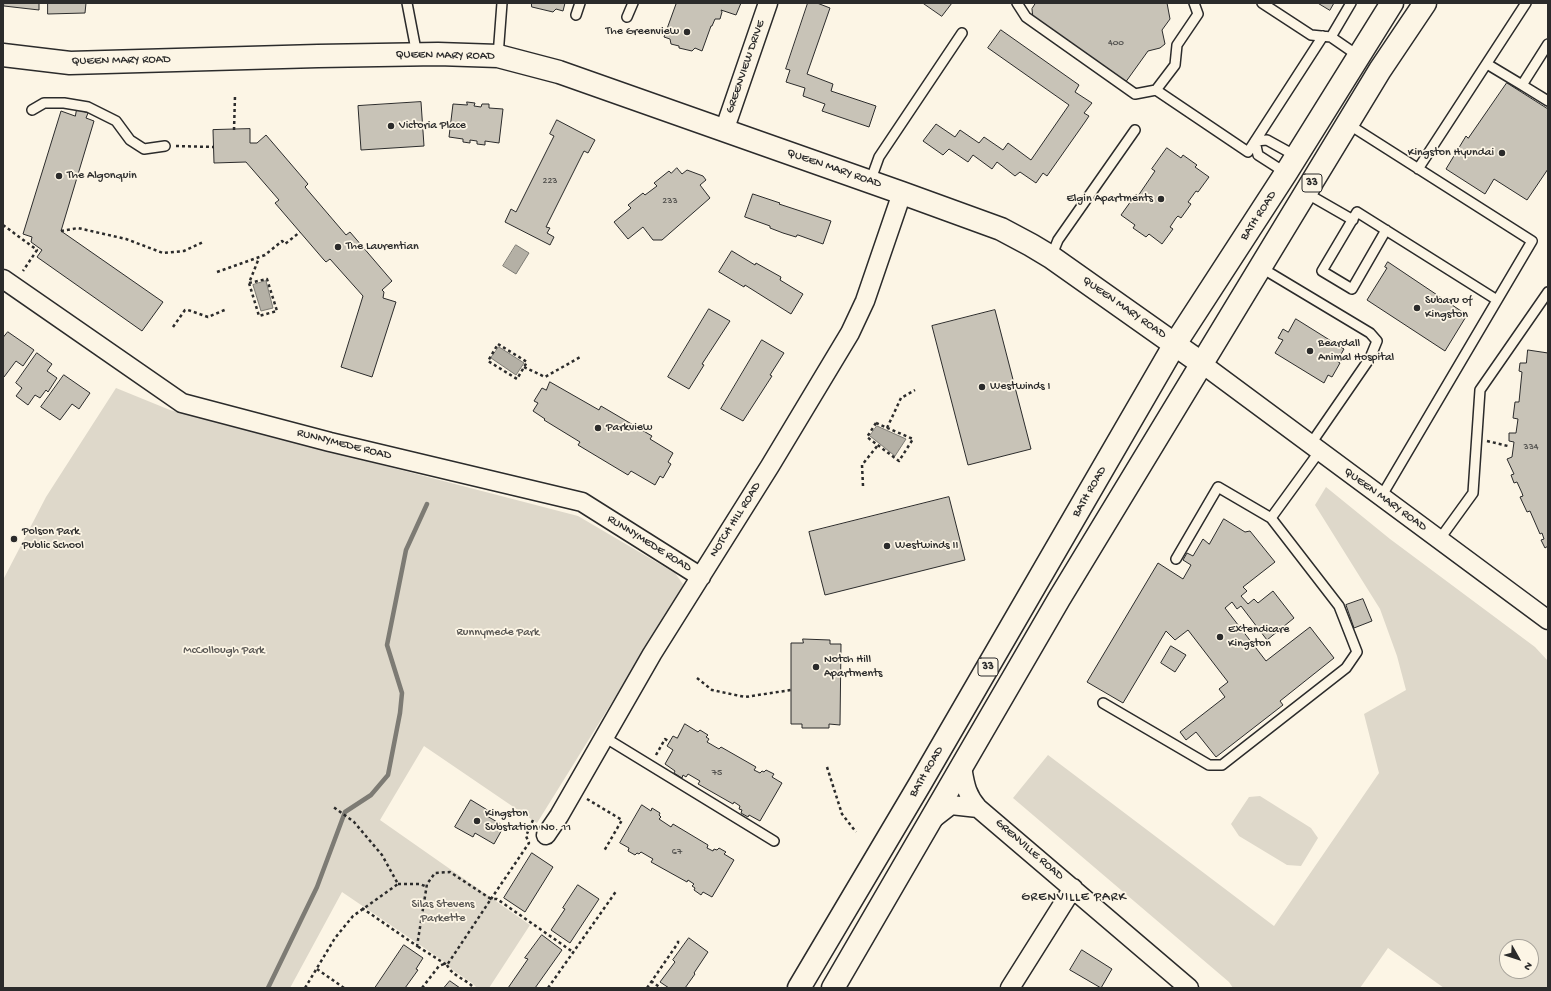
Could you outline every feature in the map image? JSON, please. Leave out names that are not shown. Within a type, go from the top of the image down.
[{"type":"main road","name":"BATH ROAD","points":[[799,988],[920,784],[1175,344],[1360,57],[1392,3]]},
{"type":"main road","name":"33","points":[[833,988],[1059,600],[1201,363],[1380,70],[1425,3]]},
{"type":"main road","name":"QUEEN MARY ROAD","points":[[3,55],[70,63],[318,56],[498,56],[559,72],[902,193],[1001,230],[1031,244],[1051,257],[1201,363]]},
{"type":"main road","points":[[1360,57],[1380,70]]},
{"type":"street","name":"GREENVIEW DRIVE","points":[[724,131],[768,3]]},
{"type":"street","name":"NOTCH HILL ROAD","points":[[546,835],[652,654],[701,577],[850,333],[865,300],[902,193]]},
{"type":"street","name":"RUNNYMEDE ROAD","points":[[3,279],[182,403],[330,442],[582,502],[701,577]]},
{"type":"street","name":"QUEEN MARY ROAD","points":[[1201,363],[1548,620]]},
{"type":"street","name":"GRENVILLE ROAD","points":[[962,768],[966,791],[978,808],[1189,988]]},
{"type":"street","points":[[930,821],[951,805],[978,808]]},
{"type":"street","points":[[1010,988],[1073,888]]},
{"type":"lane","points":[[407,3],[417,55]]},
{"type":"lane","points":[[498,56],[502,3]]},
{"type":"lane","points":[[576,15],[580,3]]},
{"type":"lane","points":[[627,17],[633,3]]},
{"type":"lane","points":[[1017,3],[1026,17],[1135,94],[1156,90],[1174,65],[1177,45],[1198,14],[1194,3]]},
{"type":"lane","points":[[1262,3],[1311,34],[1327,36],[1360,57]]},
{"type":"lane","points":[[1156,90],[1248,152],[1351,3]]},
{"type":"lane","points":[[1418,169],[1526,3]]},
{"type":"lane","points":[[870,182],[879,157],[962,33]]},
{"type":"lane","points":[[1522,85],[1548,44]]},
{"type":"lane","points":[[1487,64],[1548,100]]},
{"type":"lane","points":[[32,110],[44,103],[64,103],[88,107],[116,121],[130,140],[144,148],[165,146]]},
{"type":"lane","points":[[1348,124],[1532,241],[1381,497]]},
{"type":"lane","points":[[1051,257],[1058,240],[1135,130]]},
{"type":"lane","points":[[1255,142],[1267,140],[1291,165]]},
{"type":"lane","points":[[1255,142],[1258,155],[1291,165]]},
{"type":"lane","points":[[1306,192],[1353,220]]},
{"type":"lane","points":[[1386,230],[1352,289],[1322,271],[1357,212],[1386,230],[1497,300]]},
{"type":"lane","points":[[1260,267],[1370,333],[1377,341],[1370,358],[1272,518]]},
{"type":"lane","points":[[1438,540],[1473,493],[1480,390],[1548,292]]},
{"type":"lane","points":[[1103,703],[1209,765],[1222,765],[1346,668],[1357,652],[1339,606],[1272,518],[1218,487],[1176,559]]},
{"type":"lane","points":[[604,737],[774,841]]},
{"type":"path","points":[[234,130],[235,96]]},
{"type":"path","points":[[165,146],[214,147]]},
{"type":"path","points":[[3,225],[37,250],[23,271]]},
{"type":"path","points":[[61,231],[78,228],[126,239],[163,253],[184,251],[203,242]]},
{"type":"path","points":[[216,272],[265,256],[282,241],[285,244],[300,232]]},
{"type":"path","points":[[249,283],[267,279],[277,311],[259,316],[249,283],[259,258]]},
{"type":"path","points":[[173,327],[185,310],[208,317],[227,309]]},
{"type":"path","points":[[498,344],[527,362],[524,367],[517,379],[488,361],[498,344]]},
{"type":"path","points":[[524,367],[545,378],[582,356]]},
{"type":"path","points":[[887,428],[901,398],[915,390]]},
{"type":"path","points":[[876,423],[913,439],[899,461],[878,445],[867,437],[876,423]]},
{"type":"path","points":[[1476,439],[1508,446]]},
{"type":"path","points":[[863,486],[862,465],[878,445]]},
{"type":"path","points":[[696,678],[712,690],[745,697],[791,690]]},
{"type":"path","points":[[827,768],[842,814],[856,832]]},
{"type":"path","points":[[573,790],[622,820],[604,851]]},
{"type":"path","points":[[332,806],[354,822],[382,855],[398,884]]},
{"type":"path","points":[[422,988],[439,966],[446,964],[529,843]]},
{"type":"path","points":[[417,946],[427,884],[435,873],[450,872],[491,899],[497,899],[573,952]]},
{"type":"path","points":[[306,988],[335,938],[353,916],[362,908],[398,884],[420,884],[427,887]]},
{"type":"path","points":[[548,988],[617,890]]},
{"type":"path","points":[[362,908],[446,964],[450,971],[470,983],[474,988]]},
{"type":"path","points":[[647,988],[678,943],[678,938]]},
{"type":"path","points":[[317,969],[344,988]]},
{"type":"path","points":[[652,981],[661,988]]},
{"type":"green space","name":"McCollough Park","points":[[116,388],[170,410],[578,516],[675,573],[683,584],[681,591],[537,823],[424,746],[380,820],[530,925],[489,988],[477,988],[442,960],[342,892],[290,988],[3,988],[3,580],[46,497]]},
{"type":"green space","points":[[1326,487],[1390,539],[1535,647],[1548,661],[1548,988],[1444,988],[1388,948],[1360,988],[1233,988],[1229,982],[1013,798],[1048,755],[1274,926],[1379,773],[1364,714],[1406,690],[1397,656],[1380,609],[1315,505]]},
{"type":"green space","points":[[1260,796],[1311,828],[1318,838],[1301,866],[1287,865],[1239,836],[1231,824],[1249,797]]},
{"type":"shaded area","points":[[516,245],[529,253],[516,274],[503,266]]},
{"type":"shaded area","points":[[266,281],[273,308],[261,311],[253,285]]},
{"type":"shaded area","points":[[499,347],[524,363],[516,375],[491,358]]},
{"type":"shaded area","points":[[877,426],[906,439],[895,456],[870,436]]},
{"type":"building","points":[[4,3],[39,3],[39,10],[4,6]]},
{"type":"building","points":[[48,3],[86,3],[85,13],[48,14]]},
{"type":"building","points":[[531,3],[565,3],[563,11],[556,9],[553,12],[532,7]]},
{"type":"building","name":"The Greenview","points":[[673,3],[741,3],[736,15],[721,10],[722,12],[720,19],[715,19],[711,26],[702,51],[695,48],[692,51],[679,48],[679,46],[671,44],[670,39],[664,37],[676,4]]},
{"type":"building","points":[[808,3],[817,3],[830,8],[807,74],[833,84],[831,91],[876,106],[869,127],[822,111],[825,104],[803,96],[805,88],[786,82],[790,70],[786,69]]},
{"type":"building","points":[[923,3],[952,3],[942,16]]},
{"type":"building","points":[[1036,3],[1167,3],[1170,19],[1162,30],[1165,44],[1160,48],[1148,51],[1125,83],[1033,19],[1032,9]]},
{"type":"building","points":[[1318,3],[1334,3],[1330,10]]},
{"type":"building","points":[[1001,30],[1079,85],[1075,92],[1092,103],[1084,113],[1089,116],[1085,122],[1047,176],[1043,173],[1036,183],[1020,172],[1015,176],[997,162],[992,169],[973,155],[968,162],[949,149],[943,155],[923,141],[936,124],[955,137],[960,130],[979,143],[984,137],[1003,150],[1008,143],[1031,160],[1069,105],[988,48]]},
{"type":"building","name":"Kingston Hyundai","points":[[1507,83],[1548,109],[1548,169],[1527,200],[1494,179],[1485,194],[1446,169],[1466,136],[1468,138]]},
{"type":"building","name":"Victoria Place","points":[[421,102],[424,146],[361,150],[358,106]]},
{"type":"building","points":[[467,102],[475,103],[474,106],[481,107],[482,104],[489,104],[489,108],[503,109],[499,143],[485,141],[485,145],[477,144],[477,141],[470,140],[470,143],[463,142],[463,139],[449,137],[453,104],[467,105]]},
{"type":"building","name":"The Algonquin","points":[[77,109],[88,113],[86,118],[94,121],[61,231],[163,302],[142,331],[37,257],[42,250],[31,242],[32,237],[23,234],[61,111],[75,116]]},
{"type":"building","points":[[557,120],[595,140],[588,153],[584,151],[546,227],[550,228],[547,233],[554,237],[550,245],[505,222],[511,209],[516,212],[554,136],[550,134]]},
{"type":"building","name":"The Laurentian","points":[[250,129],[250,143],[257,143],[266,135],[308,184],[305,187],[346,235],[350,232],[392,281],[382,290],[384,292],[383,298],[396,302],[372,377],[341,367],[363,296],[330,259],[326,262],[324,260],[275,203],[279,200],[246,162],[214,163],[213,130]]},
{"type":"building","name":"Elgin Apartments","points":[[1167,148],[1181,158],[1183,155],[1197,165],[1195,167],[1209,177],[1198,192],[1196,191],[1188,202],[1191,204],[1181,218],[1178,216],[1176,218],[1170,227],[1173,229],[1162,244],[1149,234],[1146,237],[1133,228],[1135,225],[1121,215],[1136,194],[1138,196],[1155,171],[1152,169]]},
{"type":"building","points":[[677,168],[682,174],[687,170],[703,176],[706,180],[700,185],[710,198],[662,240],[653,240],[643,227],[628,239],[614,222],[631,208],[628,205],[643,193],[645,195],[657,186],[654,183],[669,171],[671,173]]},
{"type":"building","points":[[753,194],[831,221],[823,244],[798,235],[796,237],[783,233],[770,228],[770,226],[745,217]]},
{"type":"building","points":[[732,251],[755,265],[756,263],[781,277],[780,280],[803,294],[791,314],[745,285],[744,287],[719,272]]},
{"type":"building","name":"Subaru of Kingston","points":[[1388,262],[1467,315],[1445,351],[1367,300],[1387,268],[1385,267]]},
{"type":"building","points":[[709,309],[730,321],[702,364],[704,365],[689,389],[668,377]]},
{"type":"building","name":"Westwinds I","points":[[995,310],[1031,449],[968,465],[932,326]]},
{"type":"building","name":"Beardall Animal Hospital","points":[[1296,319],[1344,349],[1337,361],[1340,363],[1332,377],[1328,375],[1324,383],[1275,353],[1283,340],[1278,338],[1283,329],[1288,332]]},
{"type":"building","points":[[8,332],[34,350],[23,366],[16,361],[4,377],[3,338]]},
{"type":"building","points":[[762,340],[784,353],[770,375],[772,376],[743,421],[721,409]]},
{"type":"building","points":[[1528,350],[1548,353],[1548,546],[1545,548],[1541,540],[1544,539],[1542,533],[1540,534],[1530,511],[1527,512],[1520,497],[1523,496],[1522,493],[1517,482],[1514,483],[1511,475],[1514,474],[1507,459],[1512,457],[1514,442],[1509,441],[1509,433],[1516,433],[1518,419],[1513,418],[1515,402],[1519,402],[1522,372],[1519,371],[1520,363],[1526,363]]},
{"type":"building","points":[[37,353],[52,364],[47,371],[57,378],[48,392],[46,390],[40,398],[35,395],[28,405],[16,396],[22,388],[16,383]]},
{"type":"building","points":[[64,375],[90,393],[79,409],[72,404],[60,420],[41,407]]},
{"type":"building","name":"Parkview","points":[[550,382],[599,410],[601,406],[652,436],[650,439],[673,453],[668,462],[671,464],[663,478],[660,476],[655,485],[631,471],[628,475],[578,445],[580,442],[544,420],[545,419],[533,411],[538,403],[534,401],[542,388],[546,390]]},
{"type":"building","name":"Westwinds II","points":[[949,497],[965,560],[825,595],[809,532]]},
{"type":"building","name":"Extendicare Kingston","points":[[1224,519],[1245,532],[1250,531],[1275,562],[1243,587],[1247,591],[1241,596],[1248,604],[1254,599],[1258,603],[1273,591],[1294,618],[1267,640],[1241,606],[1237,609],[1232,602],[1225,608],[1266,661],[1310,627],[1334,658],[1280,701],[1283,705],[1216,757],[1196,732],[1186,740],[1180,732],[1225,697],[1219,689],[1228,682],[1188,630],[1175,640],[1166,631],[1123,703],[1087,682],[1158,563],[1183,579],[1191,565],[1183,560],[1187,553],[1193,556],[1203,539],[1209,544]]},
{"type":"building","points":[[1363,599],[1372,621],[1354,628],[1346,605]]},
{"type":"building","name":"Notch Hill Apartments","points":[[803,639],[830,640],[830,644],[841,644],[840,725],[829,724],[829,728],[802,728],[802,724],[791,724],[791,643],[803,643]]},
{"type":"building","points":[[1171,646],[1186,655],[1175,672],[1161,663]]},
{"type":"building","points":[[685,724],[698,732],[700,730],[708,735],[706,737],[709,739],[707,742],[719,749],[721,747],[756,767],[754,770],[760,773],[766,770],[774,774],[772,777],[782,783],[760,821],[749,815],[748,817],[741,813],[742,810],[739,809],[740,806],[734,802],[733,804],[698,784],[700,781],[688,774],[686,777],[683,775],[682,778],[674,773],[675,771],[665,764],[673,750],[667,746],[673,736],[677,738]]},
{"type":"building","name":"Kingston Substation No. 11","points":[[471,800],[489,811],[487,816],[504,826],[494,844],[475,833],[473,837],[455,827]]},
{"type":"building","points":[[642,805],[651,811],[652,808],[660,813],[659,815],[661,817],[659,819],[671,827],[673,824],[708,845],[707,848],[713,851],[714,849],[717,850],[719,848],[726,852],[724,854],[734,860],[712,897],[703,892],[701,895],[694,890],[695,888],[692,886],[694,884],[688,880],[687,882],[651,862],[653,859],[641,852],[635,855],[628,851],[629,848],[620,843]]},
{"type":"building","points":[[532,853],[553,867],[525,912],[504,898]]},
{"type":"building","points":[[578,885],[599,899],[570,943],[551,930],[565,909],[563,908]]},
{"type":"building","points":[[542,935],[562,950],[535,988],[508,988],[528,959],[525,958]]},
{"type":"building","points":[[689,938],[708,952],[685,988],[669,988],[660,982],[675,962],[673,960]]},
{"type":"building","points":[[404,945],[423,958],[416,969],[418,970],[405,988],[375,988]]},
{"type":"building","points":[[1082,950],[1112,969],[1101,988],[1070,970]]},
{"type":"building","points":[[450,981],[460,988],[444,988]]},
{"type":"waterway","points":[[268,988],[317,887],[345,812],[371,795],[388,775],[400,713],[402,693],[387,645],[406,550],[427,504]]},
{"type":"place","name":"The Greenview","points":[[687,32]]},
{"type":"place","name":"Victoria Place","points":[[391,126]]},
{"type":"place","name":"Kingston Hyundai","points":[[1502,153]]},
{"type":"place","name":"The Algonquin","points":[[59,176]]},
{"type":"place","name":"Elgin Apartments","points":[[1161,199]]},
{"type":"place","name":"The Laurentian","points":[[338,247]]},
{"type":"place","name":"Subaru of Kingston","points":[[1417,308]]},
{"type":"place","name":"Beardall Animal Hospital","points":[[1310,351]]},
{"type":"place","name":"Westwinds I","points":[[982,387]]},
{"type":"place","name":"Parkview","points":[[598,428]]},
{"type":"place","name":"Polson Park Public School","points":[[14,539]]},
{"type":"place","name":"Westwinds II","points":[[887,546]]},
{"type":"place","name":"Extendicare Kingston","points":[[1220,637]]},
{"type":"place","name":"Notch Hill Apartments","points":[[816,667]]},
{"type":"place","name":"Kingston Substation No. 11","points":[[477,821]]},
{"type":"district","name":"GRENVILLE PARK","points":[[1074,898]]},
{"type":"park label","name":"Runnymede Park","points":[[498,633]]},
{"type":"park label","name":"Silas Stevens Parkette","points":[[443,912]]}]
